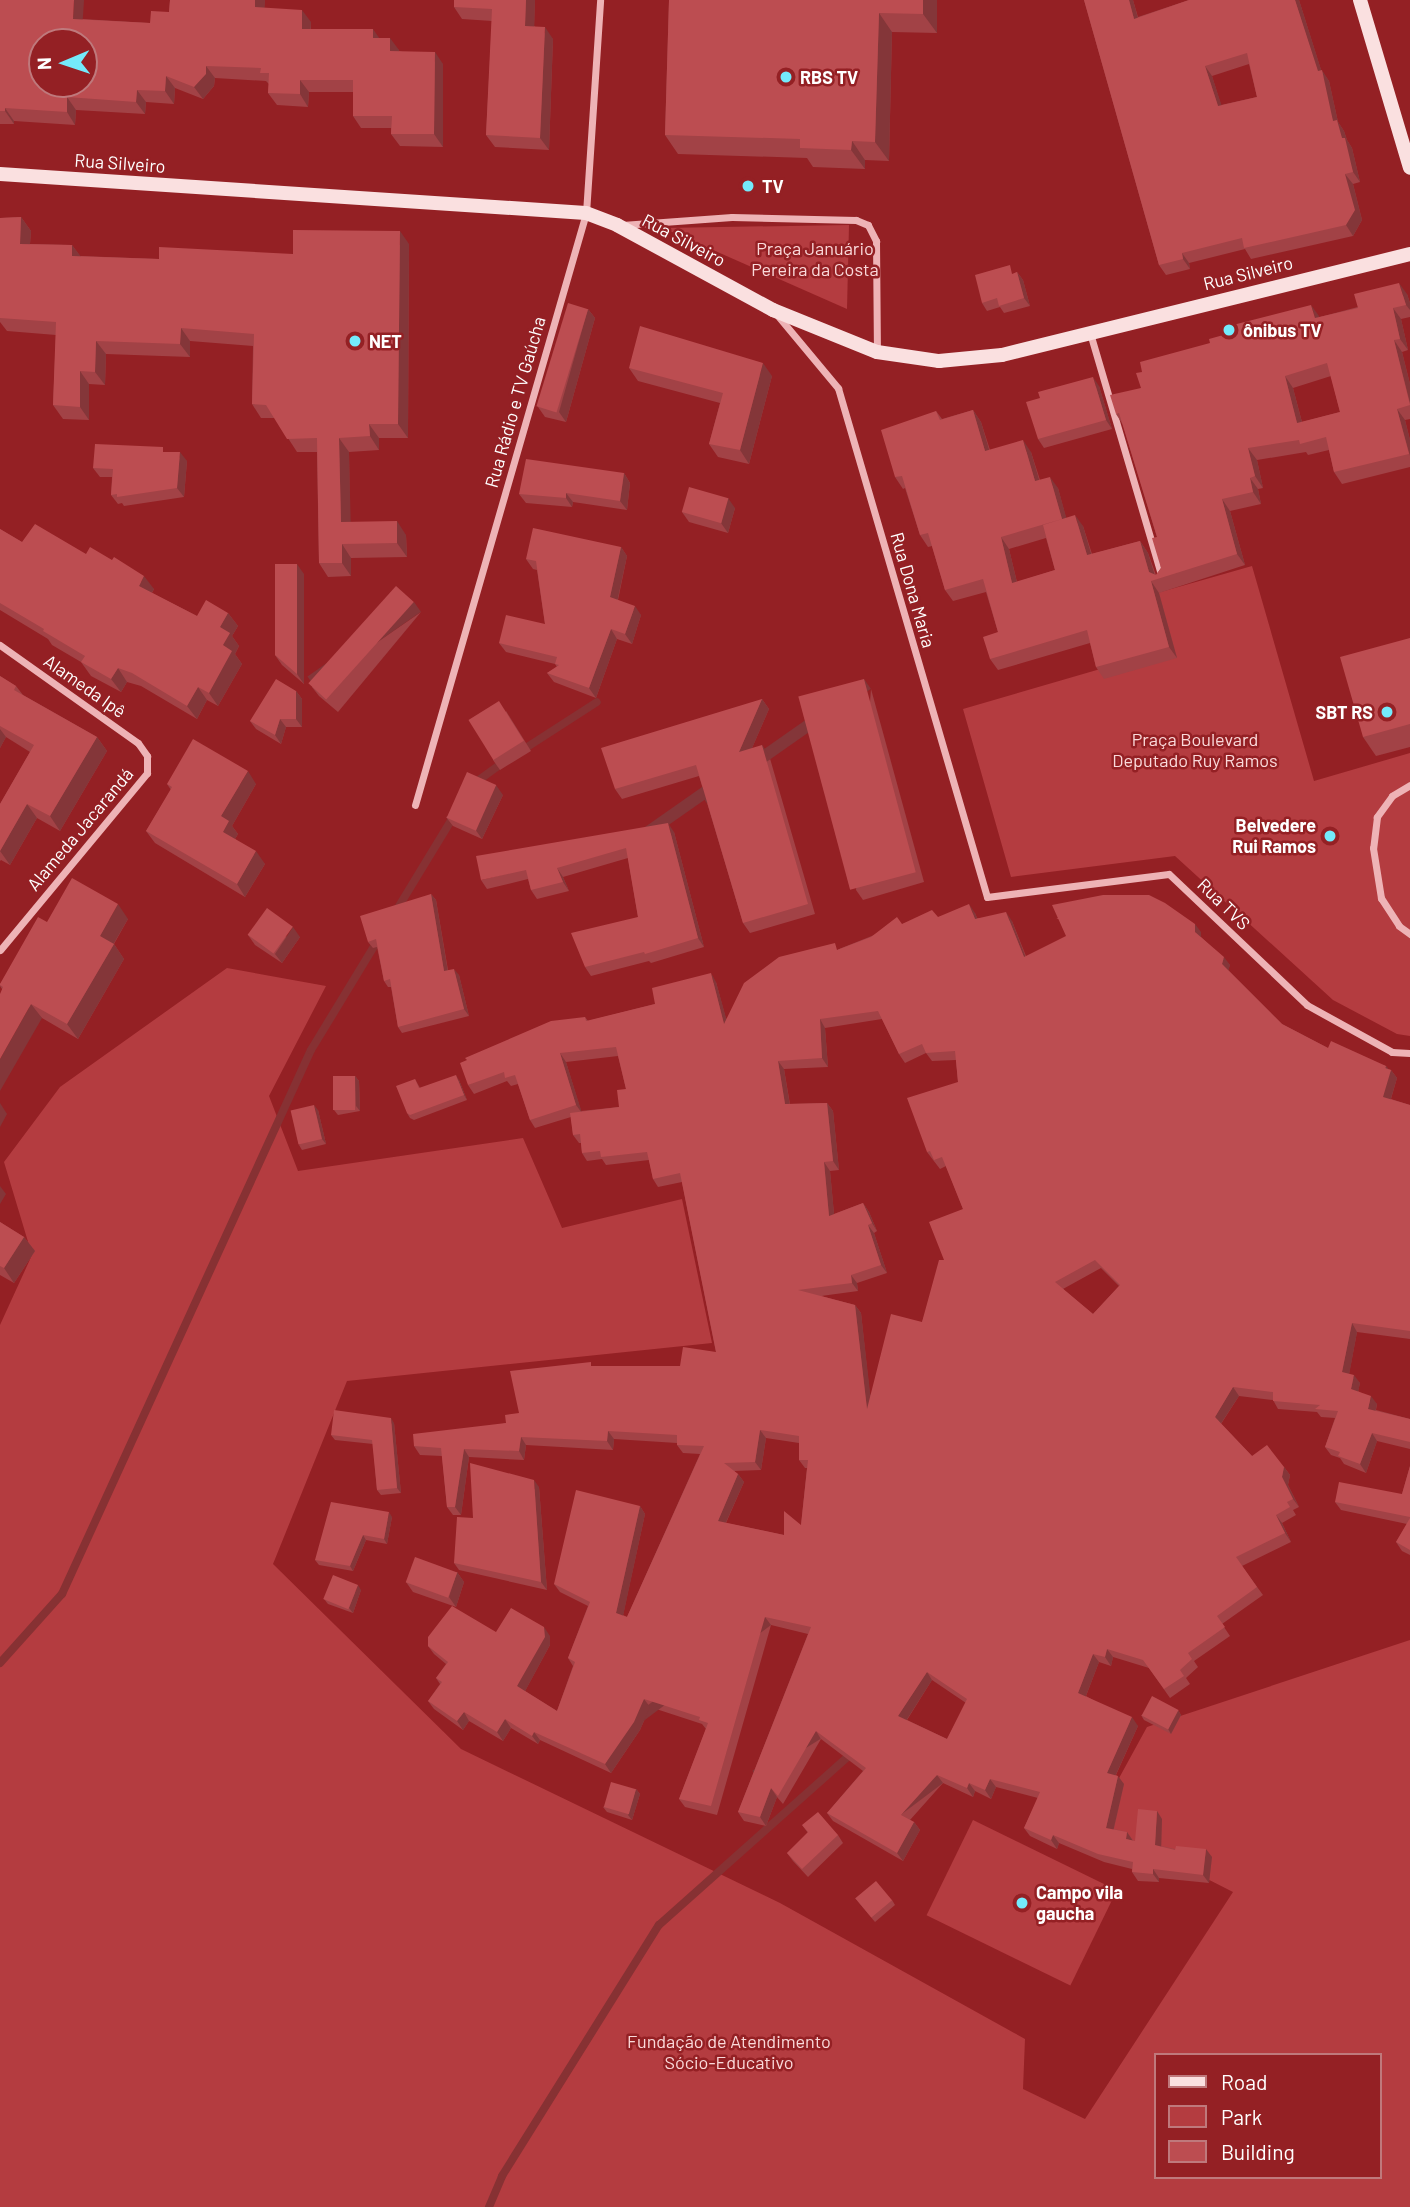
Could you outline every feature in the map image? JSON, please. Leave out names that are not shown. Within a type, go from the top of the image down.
[{"type":"street","name":"Rua Rádio e TV Gaúcha","points":[[415,805],[586,213],[600,0]]},
{"type":"street","points":[[1360,0],[1410,169]]},
{"type":"street","name":"Rua Silveiro","points":[[0,174],[586,213],[617,225],[773,310],[877,352],[951,360],[1002,355],[1410,254]]},
{"type":"street","points":[[617,225],[732,217],[856,220],[868,225],[876,241],[877,352]]},
{"type":"street","name":"Rua Dona Maria","points":[[773,310],[838,388],[987,897]]},
{"type":"street","points":[[1090,333],[1163,581]]},
{"type":"street","name":"Alameda Ipê","points":[[0,645],[138,743],[146,756]]},
{"type":"street","name":"Alameda Jacarandá","points":[[0,950],[147,773],[146,756]]},
{"type":"street","points":[[1410,785],[1392,796],[1377,817],[1373,849],[1381,898],[1399,926],[1410,934]]},
{"type":"street","name":"Rua TVS","points":[[987,897],[1170,874],[1307,1005],[1392,1052],[1410,1054]]},
{"type":"green space","name":"Praça Januário Pereira da Costa","points":[[849,225],[847,309],[663,228]]},
{"type":"green space","name":"Praça Boulevard Deputado Ruy Ramos","points":[[1252,566],[1314,781],[1410,753],[1410,1036],[1397,1034],[1333,1000],[1175,856],[1011,877],[963,709],[1145,656],[1129,601]]},
{"type":"green space","name":"Fundação de Atendimento Sócio-Educativo","points":[[227,968],[326,986],[269,1096],[298,1171],[523,1138],[562,1228],[682,1199],[712,1343],[347,1381],[273,1564],[461,1749],[780,1903],[1025,2039],[1023,2089],[1085,2119],[1233,1892],[1095,1822],[1147,1727],[1410,1640],[1410,2207],[0,2207],[0,1325],[32,1255],[4,1162],[60,1087]]},
{"type":"green space","name":"Campo vila gaucha","points":[[973,1820],[1117,1890],[1070,1985],[927,1915]]},
{"type":"building","points":[[0,0],[74,0],[73,19],[150,23],[151,11],[169,12],[170,0],[255,0],[255,7],[302,10],[302,29],[373,29],[373,38],[390,38],[390,51],[435,52],[434,134],[391,134],[392,116],[353,116],[353,80],[300,80],[300,94],[268,93],[269,73],[260,73],[261,68],[206,66],[206,74],[194,87],[166,76],[165,91],[137,90],[136,102],[81,98],[98,98],[98,28],[28,28],[28,98],[67,98],[67,112],[5,108],[5,111],[0,111]]},
{"type":"building","points":[[454,0],[526,0],[525,26],[545,27],[540,138],[486,135],[492,9],[454,7]]},
{"type":"building","name":"RBS TV","points":[[669,0],[923,0],[923,14],[879,13],[875,142],[852,141],[851,150],[800,148],[800,139],[665,135]]},
{"type":"building","points":[[1084,0],[1129,0],[1134,19],[1189,0],[1295,0],[1318,71],[1322,70],[1333,121],[1337,120],[1342,138],[1345,138],[1353,172],[1345,174],[1355,210],[1346,225],[1244,248],[1242,238],[1182,253],[1183,259],[1159,265]],"holes":[[[1247,53],[1257,97],[1218,106],[1205,66]]]},
{"type":"building","points":[[21,217],[20,244],[72,245],[72,256],[159,259],[159,247],[293,254],[293,230],[400,231],[398,424],[369,424],[370,436],[339,438],[341,522],[397,521],[397,543],[342,544],[342,563],[319,563],[317,438],[287,439],[266,405],[252,404],[254,334],[181,328],[180,344],[96,341],[95,372],[80,371],[80,407],[53,405],[56,322],[0,318],[0,218]]},
{"type":"building","points":[[1010,265],[1012,274],[1017,272],[1024,298],[999,306],[997,298],[982,303],[975,275]]},
{"type":"building","points":[[1399,283],[1406,305],[1393,308],[1400,339],[1394,340],[1410,405],[1397,409],[1409,454],[1334,472],[1326,437],[1300,444],[1299,440],[1248,448],[1255,476],[1250,478],[1253,492],[1222,499],[1237,554],[1151,581],[1169,647],[1096,667],[1087,630],[990,659],[983,637],[998,632],[983,579],[945,590],[928,533],[920,535],[902,476],[895,477],[881,430],[936,411],[940,420],[973,410],[985,451],[1023,440],[1035,481],[1050,477],[1062,519],[1001,537],[1012,583],[1055,570],[1043,525],[1075,515],[1087,555],[1140,541],[1149,572],[1156,575],[1161,568],[1152,538],[1157,537],[1119,413],[1116,414],[1110,395],[1141,388],[1136,373],[1142,372],[1140,362],[1210,343],[1209,339],[1227,334],[1225,327],[1311,305],[1315,318],[1358,308],[1354,294]],"holes":[[[1327,363],[1340,412],[1297,423],[1285,376]]]},
{"type":"building","points":[[568,303],[588,309],[557,412],[536,406]]},
{"type":"building","points":[[640,326],[763,363],[740,450],[709,444],[723,393],[629,368]]},
{"type":"building","points":[[1093,377],[1106,420],[1038,439],[1026,402],[1040,398],[1038,392]]},
{"type":"building","points":[[95,444],[163,447],[163,452],[180,452],[177,488],[117,497],[117,494],[111,495],[113,469],[93,468]]},
{"type":"building","points":[[526,459],[624,473],[620,501],[566,493],[566,498],[519,494]]},
{"type":"building","points":[[689,487],[728,498],[721,523],[682,512]]},
{"type":"building","points":[[35,524],[86,554],[90,547],[112,560],[114,557],[144,576],[139,586],[197,616],[206,600],[228,613],[220,627],[230,633],[223,645],[232,651],[209,693],[198,687],[187,706],[132,673],[118,668],[111,679],[81,662],[85,656],[0,603],[0,529],[22,542]]},
{"type":"building","points":[[533,528],[621,547],[610,597],[635,606],[625,634],[611,629],[589,688],[547,673],[559,665],[555,664],[557,657],[499,643],[506,615],[545,624],[536,561],[526,559]]},
{"type":"building","points":[[275,564],[297,564],[297,674],[275,655]]},
{"type":"building","points":[[396,586],[414,602],[326,699],[308,683]]},
{"type":"building","name":"SBT RS","points":[[1410,638],[1410,724],[1363,737],[1340,657]]},
{"type":"building","points":[[0,676],[16,686],[14,690],[97,737],[50,816],[27,804],[0,851],[0,804],[34,745],[0,726]]},
{"type":"building","points":[[276,679],[296,691],[296,719],[280,719],[275,735],[250,721]]},
{"type":"building","points":[[864,679],[916,872],[850,890],[798,697]]},
{"type":"building","points":[[762,699],[739,752],[762,745],[808,904],[743,923],[696,765],[615,789],[601,748]]},
{"type":"building","points":[[499,701],[524,741],[493,760],[468,720]]},
{"type":"building","points":[[193,739],[248,771],[221,816],[229,821],[223,832],[256,851],[237,884],[146,831],[172,787],[167,784]]},
{"type":"building","points":[[467,772],[496,785],[476,831],[447,818]]},
{"type":"building","points":[[668,823],[698,938],[645,954],[644,952],[585,967],[571,933],[638,917],[626,848],[557,868],[563,882],[531,890],[526,870],[481,880],[476,856]]},
{"type":"building","points":[[72,878],[118,904],[100,936],[114,944],[67,1024],[31,1004],[0,1059],[0,994],[3,987],[0,984],[38,917],[47,922]]},
{"type":"building","points":[[431,894],[444,971],[454,969],[464,1009],[398,1027],[390,979],[384,981],[376,939],[368,942],[360,916]]},
{"type":"building","points":[[1103,895],[1149,895],[1165,903],[1195,924],[1195,932],[1224,957],[1222,964],[1282,1024],[1328,1048],[1331,1041],[1386,1066],[1385,1068],[1391,1070],[1383,1097],[1410,1105],[1410,1331],[1352,1323],[1342,1372],[1354,1375],[1351,1389],[1371,1396],[1368,1409],[1410,1419],[1410,1442],[1372,1433],[1360,1464],[1338,1456],[1340,1452],[1325,1447],[1338,1411],[1315,1409],[1320,1405],[1273,1401],[1273,1392],[1233,1387],[1215,1417],[1252,1456],[1267,1445],[1284,1467],[1282,1477],[1293,1499],[1287,1502],[1290,1507],[1276,1515],[1285,1533],[1236,1557],[1257,1587],[1217,1616],[1225,1627],[1188,1653],[1192,1659],[1180,1670],[1184,1676],[1164,1689],[1143,1660],[1107,1649],[1105,1657],[1093,1654],[1078,1693],[1132,1717],[1107,1773],[1118,1776],[1106,1828],[1127,1832],[1126,1839],[1135,1841],[1138,1809],[1157,1811],[1155,1845],[1175,1850],[1176,1846],[1206,1849],[1203,1875],[1153,1869],[1153,1874],[1132,1872],[1133,1862],[1098,1854],[1053,1835],[1051,1840],[1024,1828],[1040,1792],[990,1779],[985,1790],[969,1783],[967,1788],[937,1775],[901,1815],[914,1822],[897,1853],[827,1813],[866,1768],[816,1731],[778,1796],[771,1788],[760,1817],[738,1812],[811,1627],[765,1617],[711,1806],[679,1799],[708,1723],[699,1720],[700,1717],[644,1699],[634,1722],[605,1764],[534,1732],[532,1736],[505,1719],[497,1732],[464,1712],[457,1721],[428,1701],[442,1682],[436,1678],[448,1662],[428,1646],[428,1637],[452,1606],[496,1632],[511,1608],[544,1627],[545,1637],[517,1686],[557,1711],[575,1662],[568,1658],[590,1602],[554,1584],[576,1490],[640,1506],[616,1613],[627,1617],[704,1446],[677,1445],[677,1435],[608,1431],[607,1441],[521,1437],[519,1451],[464,1449],[455,1507],[447,1507],[441,1448],[414,1446],[413,1434],[506,1423],[505,1415],[519,1413],[510,1371],[591,1362],[591,1366],[680,1366],[683,1347],[716,1352],[680,1173],[653,1179],[647,1152],[601,1157],[600,1151],[582,1153],[580,1134],[573,1135],[570,1113],[619,1107],[617,1090],[626,1089],[616,1047],[560,1053],[576,1105],[530,1120],[515,1075],[505,1078],[504,1072],[468,1085],[460,1063],[467,1060],[465,1058],[551,1021],[585,1017],[586,1021],[655,1004],[652,988],[711,973],[724,1024],[744,983],[779,957],[835,943],[837,950],[871,937],[897,917],[902,924],[932,910],[938,917],[969,904],[975,919],[1006,912],[1024,957],[1066,936],[1052,905]],"holes":[[[878,1011],[899,1054],[922,1044],[926,1053],[955,1051],[958,1082],[907,1098],[927,1152],[930,1151],[934,1160],[942,1157],[963,1209],[929,1222],[944,1260],[939,1260],[922,1322],[891,1314],[867,1409],[855,1305],[798,1290],[852,1283],[851,1275],[881,1265],[868,1225],[872,1223],[863,1203],[829,1216],[824,1162],[833,1161],[827,1103],[785,1104],[778,1061],[822,1058],[820,1019]],[[1095,1260],[1120,1285],[1093,1314],[1055,1282]],[[760,1430],[799,1436],[799,1460],[808,1460],[801,1525],[784,1511],[784,1535],[718,1521],[738,1474],[724,1463],[755,1462]],[[927,1672],[967,1699],[947,1739],[898,1716]]]},
{"type":"building","points":[[267,908],[293,927],[273,954],[248,935]]},
{"type":"building","points":[[456,1075],[464,1095],[410,1115],[407,1113],[396,1086],[415,1079],[419,1088]]},
{"type":"building","points":[[333,1076],[355,1076],[355,1110],[333,1110]]},
{"type":"building","points":[[314,1105],[322,1139],[298,1145],[291,1110]]},
{"type":"building","points":[[0,1222],[24,1237],[4,1268],[0,1266]]},
{"type":"building","points":[[334,1410],[391,1418],[397,1488],[377,1490],[372,1440],[331,1435]]},
{"type":"building","points":[[470,1463],[534,1480],[541,1582],[454,1563],[457,1517],[473,1518]]},
{"type":"building","points":[[1410,1466],[1410,1517],[1335,1502],[1339,1482],[1402,1494]]},
{"type":"building","points":[[331,1502],[389,1512],[384,1539],[363,1535],[350,1566],[315,1560]]},
{"type":"building","points":[[1410,1518],[1410,1550],[1396,1542]]},
{"type":"building","points":[[415,1557],[457,1572],[448,1598],[406,1582]]},
{"type":"building","points":[[333,1575],[358,1585],[348,1609],[323,1599]]},
{"type":"building","points":[[1152,1696],[1178,1710],[1168,1730],[1142,1715]]},
{"type":"building","points":[[611,1782],[636,1789],[629,1814],[604,1807]]},
{"type":"building","points":[[818,1812],[838,1835],[802,1869],[787,1853],[808,1832],[802,1825]]},
{"type":"building","points":[[876,1881],[892,1900],[871,1918],[855,1898]]},
{"type":"waterway","points":[[521,751],[597,702]]},
{"type":"waterway","points":[[472,785],[504,762]]},
{"type":"waterway","points":[[396,911],[455,814]]},
{"type":"waterway","points":[[0,1663],[62,1594],[311,1050],[378,940]]},
{"type":"waterway","points":[[489,2207],[502,2176],[659,1925],[853,1752]]},
{"type":"place","name":"RBS TV","points":[[786,77]]},
{"type":"place","name":"TV","points":[[748,186]]},
{"type":"place","name":"ônibus TV","points":[[1229,330]]},
{"type":"place","name":"NET","points":[[355,341]]},
{"type":"place","name":"SBT RS","points":[[1387,712]]},
{"type":"place","name":"Belvedere Rui Ramos","points":[[1330,836]]},
{"type":"place","name":"Campo vila gaucha","points":[[1022,1903]]}]
